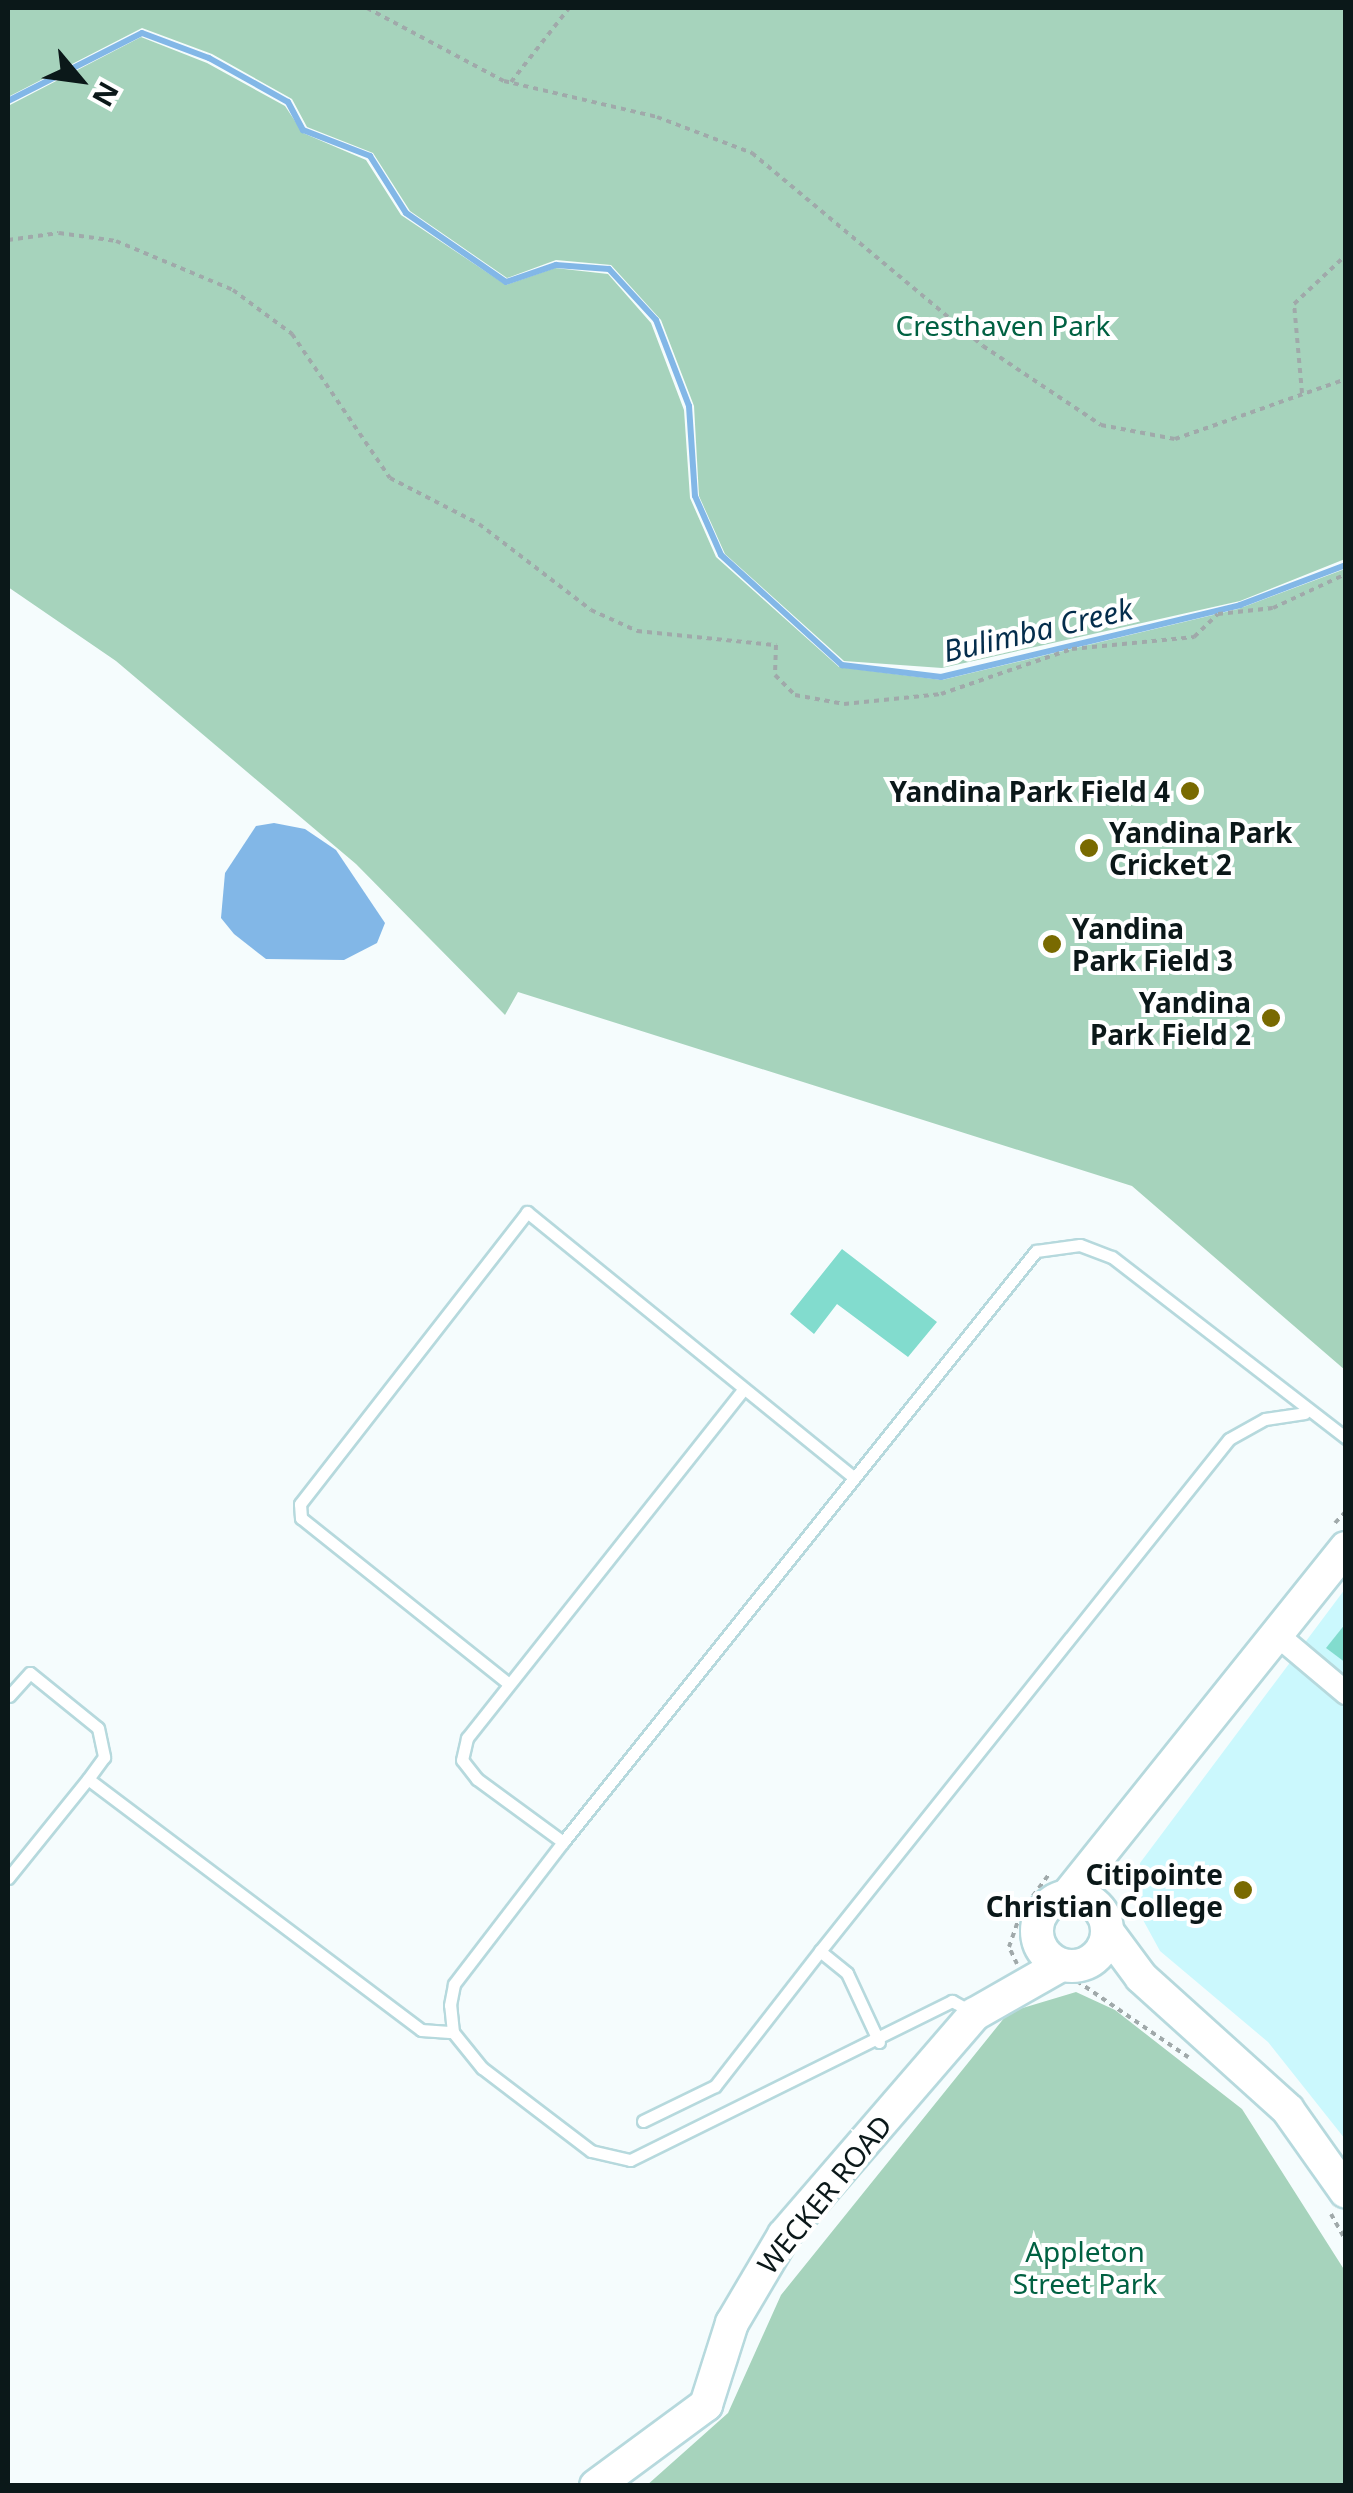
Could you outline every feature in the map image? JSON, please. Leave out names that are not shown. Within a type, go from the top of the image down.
[{"type":"street","name":"WECKER ROAD","points":[[596,2486],[706,2405],[732,2324],[784,2234],[986,2005],[1037,1930],[1046,1908],[1067,1896],[1118,1841],[1346,1548]]},
{"type":"street","points":[[1276,1634],[1346,1693]]},
{"type":"street","name":"WECKER ROAD","points":[[986,2005],[1101,1952],[1118,1841]]},
{"type":"street","points":[[1067,1896],[1090,1901],[1141,1977],[1210,2033],[1288,2110],[1334,2195]]},
{"type":"street","points":[[1037,1930],[1072,1965],[1141,1977]]},
{"type":"lane","points":[[509,1684],[301,1518],[302,1493],[527,1212],[852,1478]]},
{"type":"lane","points":[[986,2005],[952,2001],[879,2042],[630,2160],[591,2151],[482,2068],[453,2032],[454,1984],[1036,1251],[1080,1244],[1112,1258],[1304,1413],[1346,1438]]},
{"type":"lane","points":[[563,1842],[462,1760],[467,1738],[742,1390]]},
{"type":"lane","points":[[643,2121],[716,2086],[1228,1440],[1265,1419],[1304,1413]]},
{"type":"lane","points":[[8,1878],[104,1757],[98,1728],[30,1673],[10,1696]]},
{"type":"lane","points":[[88,1779],[421,2030],[453,2032]]},
{"type":"lane","points":[[820,1951],[848,1973],[879,2042]]},
{"type":"path","points":[[367,8],[510,83],[658,117],[752,153],[983,346],[1102,425],[1175,439],[1346,379]]},
{"type":"path","points":[[510,83],[569,8]]},
{"type":"path","points":[[8,240],[59,233],[116,241],[233,290],[292,334],[390,478],[479,524],[592,610],[637,631],[776,645],[775,674],[795,695],[844,704],[941,694],[1072,649],[1194,637],[1218,614],[1273,608],[1346,574]]},
{"type":"path","points":[[1302,394],[1294,304],[1346,255]]},
{"type":"path","points":[[1114,2001],[1201,2067]]},
{"type":"path","points":[[1334,2195],[1346,2240]]},
{"type":"shaded area","name":"Citipointe Christian College","points":[[1345,1589],[1345,2139],[1268,2042],[1160,1951],[1142,1918],[1140,1863]]},
{"type":"green space","name":"Cresthaven Park","points":[[8,8],[1345,8],[1345,559],[1240,601],[942,668],[844,661],[725,554],[699,496],[694,406],[661,320],[611,265],[556,260],[507,278],[410,211],[373,153],[307,127],[292,99],[212,54],[142,28],[8,97]]},
{"type":"green space","points":[[141,37],[207,63],[285,106],[303,133],[366,160],[401,215],[506,285],[555,268],[608,274],[651,323],[684,410],[690,498],[716,557],[839,667],[942,680],[1238,609],[1345,569],[1345,1370],[1132,1186],[518,992],[505,1015],[356,864],[116,661],[8,587],[8,106]]},
{"type":"green space","name":"Appleton Street Park","points":[[1076,1992],[1115,2010],[1242,2109],[1345,2271],[1345,2485],[646,2486],[728,2413],[781,2295],[1009,2012]]},
{"type":"water","points":[[274,823],[305,829],[336,850],[385,923],[377,943],[344,960],[266,959],[234,934],[221,918],[225,873],[256,826]]},
{"type":"building","points":[[842,1249],[937,1322],[908,1357],[837,1304],[814,1334],[790,1314]]},
{"type":"building","points":[[1346,1623],[1346,1663],[1326,1648]]},
{"type":"waterway","name":"Bulimba Creek","points":[[8,101],[142,33],[209,58],[288,102],[303,130],[370,156],[406,213],[506,282],[556,265],[609,269],[656,320],[689,406],[695,496],[721,555],[842,665],[941,677],[1240,605],[1346,565]]},
{"type":"place","name":"Yandina Park Field 4","points":[[1190,791]]},
{"type":"place","name":"Yandina Park Cricket 2","points":[[1089,848]]},
{"type":"place","name":"Yandina Park Field 3","points":[[1052,944]]},
{"type":"place","name":"Yandina Park Field 2","points":[[1271,1018]]},
{"type":"place","name":"Citipointe Christian College","points":[[1243,1890]]}]
